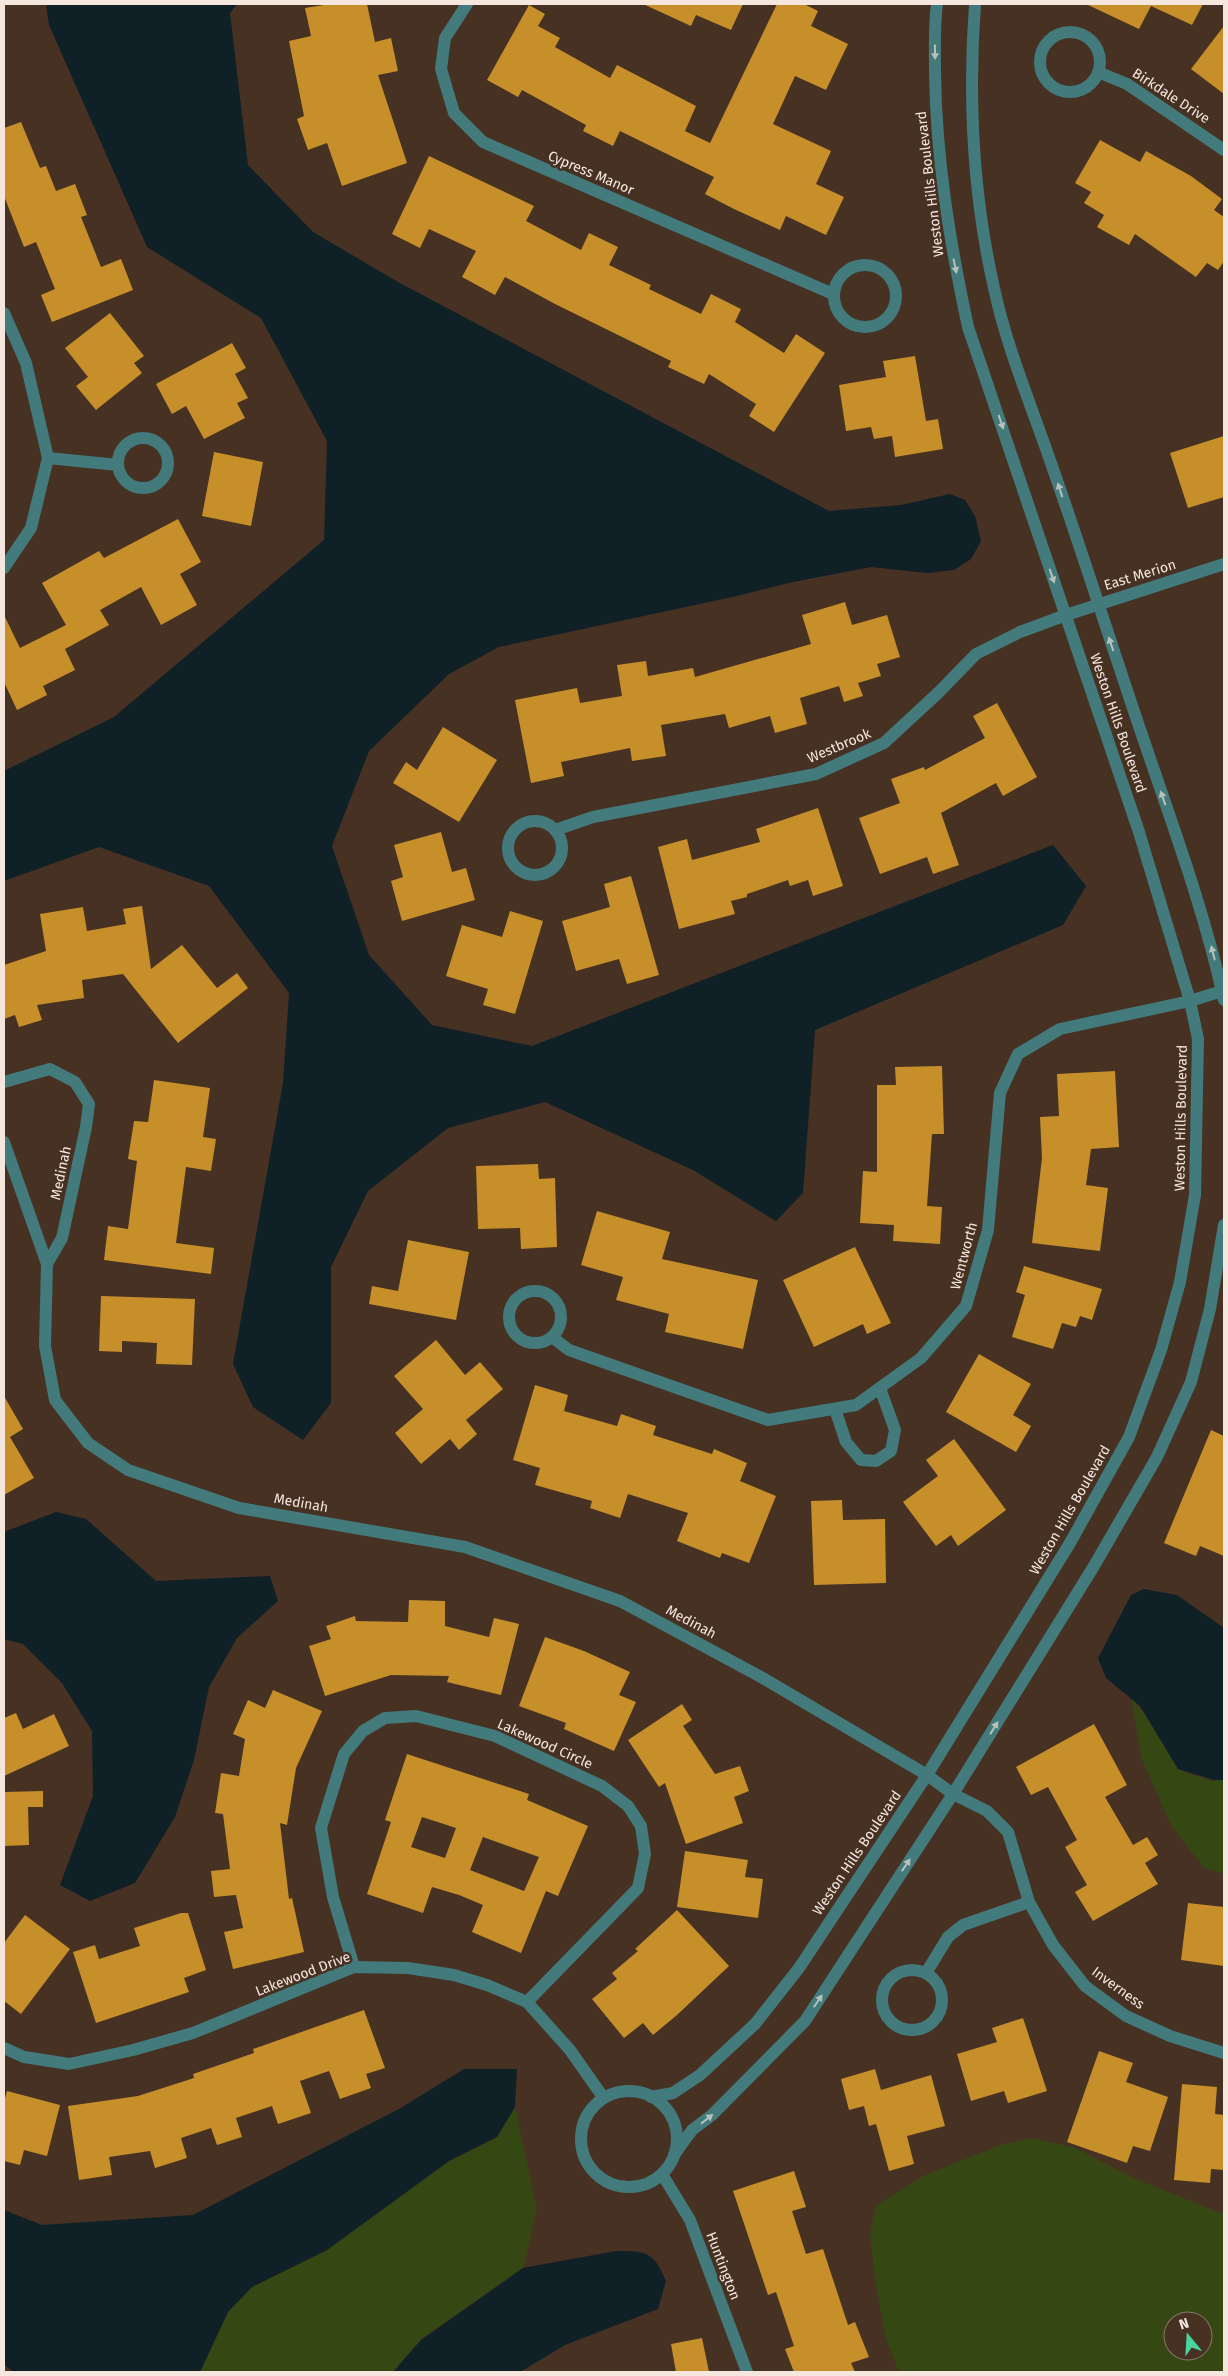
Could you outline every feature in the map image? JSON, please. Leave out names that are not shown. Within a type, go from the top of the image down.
[{"type":"street","name":"Cypress Manor","points":[[466,4],[445,38],[442,69],[454,113],[483,142],[834,294]]},
{"type":"street","name":"Weston Hills Boulevard","points":[[651,2097],[673,2093],[700,2075],[755,2024],[799,1968],[927,1775],[1070,1543],[1129,1436],[1161,1350],[1180,1282],[1195,1195],[1198,1039],[1190,1001],[1139,832],[968,327],[946,216],[936,117],[937,4]]},
{"type":"street","name":"Weston Hills Boulevard","points":[[974,4],[972,145],[994,288],[1012,355],[1053,466],[1183,857],[1212,948],[1223,996]]},
{"type":"street","points":[[1072,32],[1080,34],[1089,38],[1099,54],[1098,72],[1094,80],[1078,90],[1060,90],[1045,78],[1042,70],[1042,52],[1054,37],[1072,32]]},
{"type":"street","name":"Birkdale Drive","points":[[1098,72],[1127,84],[1224,150]]},
{"type":"street","points":[[867,265],[879,268],[889,276],[895,286],[897,299],[893,310],[886,320],[875,326],[863,328],[851,325],[841,317],[835,307],[834,294],[837,282],[844,273],[855,267],[867,265]]},
{"type":"street","points":[[4,313],[26,363],[48,458],[31,528],[4,568]]},
{"type":"street","points":[[48,458],[118,465]]},
{"type":"street","name":"East Merion","points":[[1066,615],[1224,564]]},
{"type":"street","name":"Westbrook","points":[[555,830],[593,817],[816,774],[884,743],[938,693],[976,654],[1020,632],[1066,615]]},
{"type":"street","points":[[537,821],[547,824],[555,830],[561,839],[562,850],[560,860],[553,868],[544,873],[534,875],[523,872],[515,866],[510,857],[508,847],[511,836],[517,828],[526,823],[537,821]]},
{"type":"street","name":"Wentworth","points":[[552,1337],[569,1350],[768,1420],[856,1405],[921,1358],[966,1306],[988,1230],[1000,1092],[1018,1054],[1060,1029],[1190,1001],[1223,996]]},
{"type":"street","name":"Medinah","points":[[4,1082],[50,1069],[75,1082],[89,1104],[86,1128],[62,1238],[47,1264],[45,1346],[55,1400],[88,1442],[128,1470],[239,1508],[465,1547],[620,1601],[761,1677],[927,1775]]},
{"type":"street","points":[[4,1142],[47,1264]]},
{"type":"street","points":[[674,2155],[677,2133],[674,2124],[665,2108],[651,2097],[639,2092],[624,2092],[603,2097],[591,2110],[583,2125],[580,2140],[583,2156],[590,2169],[610,2184],[628,2188],[654,2181],[662,2174],[692,2130],[712,2115],[805,2021],[953,1794],[1094,1566],[1156,1457],[1191,1382],[1210,1309],[1224,1225]]},
{"type":"street","points":[[537,1291],[547,1294],[555,1300],[560,1309],[561,1319],[558,1329],[552,1337],[543,1342],[533,1343],[523,1340],[515,1334],[510,1325],[509,1315],[512,1305],[518,1297],[527,1292],[537,1291]]},
{"type":"street","points":[[835,1409],[846,1442],[861,1460],[876,1461],[890,1451],[895,1430],[880,1388]]},
{"type":"street","name":"Lakewood Circle","points":[[354,1967],[333,1897],[321,1828],[344,1754],[363,1731],[385,1718],[416,1716],[495,1736],[602,1786],[628,1806],[641,1826],[645,1854],[638,1888],[527,2002]]},
{"type":"street","name":"Inverness","points":[[927,1775],[953,1794],[987,1811],[1008,1832],[1029,1902],[1053,1945],[1085,1986],[1126,2016],[1170,2036],[1224,2052]]},
{"type":"street","points":[[926,1973],[948,1938],[963,1925],[1029,1902]]},
{"type":"street","name":"Lakewood Drive","points":[[4,2048],[24,2058],[69,2064],[133,2050],[193,2033],[354,1967],[408,1968],[454,1975],[487,1985],[527,2002],[570,2050],[603,2097]]},
{"type":"street","points":[[915,1970],[926,1973],[935,1980],[941,1990],[942,2002],[939,2013],[932,2022],[922,2028],[910,2030],[898,2026],[890,2019],[884,2009],[882,1997],[886,1986],[893,1977],[903,1971],[915,1970]]},
{"type":"street","name":"Huntington","points":[[662,2174],[690,2220],[747,2372]]},
{"type":"green space","points":[[1131,1697],[1174,1753],[1184,1772],[1211,1781],[1224,1779],[1224,1874],[1204,1868],[1171,1825],[1141,1757]]},
{"type":"green space","points":[[515,2107],[537,2209],[523,2268],[421,2339],[393,2372],[200,2372],[228,2312],[252,2287],[327,2250],[449,2161],[497,2137]]},
{"type":"green space","points":[[1031,2138],[1073,2147],[1138,2180],[1224,2214],[1224,2372],[899,2372],[886,2339],[875,2280],[870,2232],[877,2205],[925,2175],[1000,2145]]},
{"type":"shaded area","points":[[46,4],[237,4],[230,13],[248,165],[313,232],[398,282],[829,511],[901,505],[950,494],[965,500],[975,516],[981,541],[971,559],[954,570],[927,573],[871,567],[788,583],[737,596],[499,647],[449,674],[369,751],[332,846],[369,955],[432,1025],[532,1046],[1053,845],[1086,886],[1063,925],[815,1030],[803,1193],[776,1221],[693,1170],[545,1102],[448,1128],[368,1191],[331,1267],[331,1403],[303,1440],[253,1407],[233,1364],[283,1083],[289,993],[209,886],[99,847],[4,881],[4,771],[114,717],[324,540],[327,441],[261,318],[147,247],[49,25]]},
{"type":"shaded area","points":[[56,1512],[86,1519],[156,1581],[270,1576],[278,1601],[237,1638],[209,1687],[194,1760],[175,1817],[135,1883],[90,1901],[60,1885],[93,1796],[92,1731],[62,1683],[23,1644],[4,1639],[4,1532]]},
{"type":"shaded area","points":[[1144,1589],[1177,1595],[1224,1628],[1224,1780],[1214,1780],[1178,1769],[1140,1706],[1106,1678],[1098,1658],[1131,1595]]},
{"type":"shaded area","points":[[464,2069],[517,2069],[515,2107],[497,2137],[449,2161],[327,2250],[252,2287],[228,2312],[200,2372],[14,2372],[4,2365],[4,2210],[42,2225],[193,2215],[399,2109]]},
{"type":"shaded area","points":[[616,2251],[642,2253],[648,2255],[657,2264],[666,2281],[658,2309],[565,2345],[520,2372],[393,2372],[421,2340],[523,2268]]},
{"type":"building","points":[[330,4],[367,4],[375,42],[391,38],[398,71],[378,75],[407,163],[342,186],[327,143],[308,150],[297,119],[304,116],[289,41],[311,36],[305,8]]},
{"type":"building","points":[[643,4],[743,4],[731,30],[696,15],[691,26]]},
{"type":"building","points":[[777,4],[804,4],[818,11],[811,26],[848,44],[826,90],[795,76],[773,124],[831,151],[816,184],[844,197],[826,235],[786,216],[780,230],[734,209],[705,194],[714,177],[620,131],[613,146],[583,131],[586,125],[522,90],[518,97],[487,80],[529,5],[545,14],[538,26],[560,38],[555,47],[610,78],[617,65],[696,106],[685,131],[710,143]]},
{"type":"building","points":[[1086,4],[1203,4],[1192,25],[1151,6],[1139,29]]},
{"type":"building","points":[[1224,26],[1224,94],[1191,69]]},
{"type":"building","points":[[21,122],[40,168],[46,166],[56,191],[75,184],[87,215],[81,217],[101,267],[121,259],[133,290],[52,322],[41,295],[55,289],[36,242],[24,247],[4,196],[4,128]]},
{"type":"building","points":[[1100,140],[1140,162],[1146,151],[1191,176],[1222,199],[1214,210],[1224,217],[1224,261],[1218,270],[1207,263],[1196,277],[1135,234],[1129,245],[1097,227],[1104,215],[1084,203],[1091,192],[1075,183]]},
{"type":"building","points":[[429,156],[534,206],[526,221],[581,250],[589,233],[618,247],[609,265],[651,285],[649,289],[701,314],[711,294],[741,309],[735,322],[784,353],[796,334],[825,353],[774,432],[749,416],[756,404],[709,374],[704,384],[668,367],[671,361],[555,304],[505,277],[495,295],[462,277],[476,251],[429,229],[420,248],[392,234]]},
{"type":"building","points":[[110,313],[144,356],[134,363],[142,373],[96,410],[76,386],[88,377],[65,348]]},
{"type":"building","points":[[232,343],[246,368],[235,374],[248,398],[237,403],[245,418],[204,439],[186,406],[172,414],[156,384]]},
{"type":"building","points":[[915,356],[926,421],[938,419],[943,449],[895,457],[892,436],[874,439],[871,427],[846,431],[839,385],[886,377],[883,361]]},
{"type":"building","points":[[1224,436],[1224,497],[1188,508],[1170,453]]},
{"type":"building","points":[[214,452],[263,462],[251,526],[202,516]]},
{"type":"building","points":[[178,519],[201,562],[180,574],[197,605],[161,625],[141,587],[100,610],[109,625],[65,649],[75,670],[43,686],[47,695],[17,710],[4,682],[4,615],[20,648],[66,625],[42,583],[99,551],[104,558]]},
{"type":"building","points":[[845,602],[852,625],[887,615],[900,657],[877,664],[881,676],[858,683],[863,696],[844,702],[839,686],[800,698],[807,724],[775,733],[770,716],[729,728],[725,714],[661,725],[666,756],[632,761],[630,748],[561,762],[564,776],[531,783],[515,700],[577,688],[580,703],[622,696],[617,665],[646,661],[648,676],[693,668],[695,677],[811,644],[802,615]]},
{"type":"building","points":[[997,703],[1037,777],[1003,796],[996,783],[941,813],[959,865],[933,874],[927,857],[880,874],[859,818],[900,803],[891,779],[924,767],[925,770],[985,738],[973,716]]},
{"type":"building","points":[[443,727],[497,760],[459,822],[393,783],[406,762],[417,770]]},
{"type":"building","points":[[818,808],[843,886],[813,896],[808,880],[790,886],[788,880],[747,894],[747,897],[731,901],[735,914],[679,929],[658,847],[687,839],[692,860],[760,842],[756,829]]},
{"type":"building","points":[[441,832],[452,872],[466,868],[475,900],[402,921],[391,881],[403,877],[394,845]]},
{"type":"building","points":[[631,876],[659,975],[627,984],[619,959],[576,971],[562,921],[610,907],[604,884]]},
{"type":"building","points":[[142,906],[151,969],[182,945],[217,988],[237,973],[248,988],[178,1043],[123,974],[82,980],[84,998],[37,1005],[42,1020],[19,1027],[15,1015],[4,1019],[4,965],[46,951],[40,914],[83,907],[87,931],[126,924],[123,909]]},
{"type":"building","points":[[510,911],[543,921],[515,1014],[483,1005],[488,989],[446,976],[462,925],[502,937]]},
{"type":"building","points":[[942,1066],[944,1134],[932,1134],[927,1206],[942,1207],[940,1244],[893,1241],[894,1225],[860,1223],[863,1171],[877,1172],[877,1085],[896,1085],[895,1067]]},
{"type":"building","points":[[1115,1071],[1119,1147],[1091,1149],[1086,1185],[1108,1188],[1100,1251],[1032,1243],[1042,1158],[1040,1117],[1059,1116],[1057,1074]]},
{"type":"building","points":[[154,1080],[210,1088],[203,1137],[216,1139],[211,1171],[186,1167],[176,1243],[214,1248],[211,1274],[104,1260],[108,1226],[128,1229],[137,1161],[128,1159],[134,1121],[148,1122]]},
{"type":"building","points":[[538,1164],[539,1179],[555,1178],[557,1247],[521,1249],[520,1228],[478,1229],[476,1166]]},
{"type":"building","points":[[597,1211],[670,1232],[662,1259],[758,1280],[743,1349],[665,1332],[669,1314],[616,1300],[623,1277],[581,1265]]},
{"type":"building","points":[[408,1240],[469,1252],[456,1320],[369,1304],[372,1286],[398,1291]]},
{"type":"building","points":[[855,1247],[891,1323],[867,1334],[863,1324],[814,1347],[783,1280]]},
{"type":"building","points":[[1024,1266],[1102,1289],[1092,1320],[1080,1316],[1076,1327],[1062,1323],[1053,1349],[1012,1337],[1025,1295],[1016,1292]]},
{"type":"building","points":[[101,1296],[195,1299],[192,1365],[156,1364],[157,1343],[122,1341],[122,1352],[99,1351]]},
{"type":"building","points":[[436,1340],[465,1375],[480,1362],[503,1389],[466,1420],[477,1434],[459,1450],[450,1439],[421,1464],[395,1433],[423,1409],[394,1376]]},
{"type":"building","points":[[979,1354],[1031,1384],[1013,1415],[1031,1426],[1016,1452],[946,1412]]},
{"type":"building","points":[[535,1385],[568,1395],[564,1411],[617,1426],[621,1414],[656,1426],[653,1435],[712,1454],[714,1449],[747,1463],[740,1481],[776,1496],[749,1563],[722,1553],[720,1558],[677,1541],[688,1513],[628,1494],[620,1518],[590,1508],[592,1501],[535,1485],[540,1468],[513,1460]]},
{"type":"building","points":[[4,1396],[23,1429],[10,1437],[34,1478],[4,1495]]},
{"type":"building","points":[[1211,1430],[1224,1436],[1224,1556],[1200,1546],[1196,1556],[1164,1543]]},
{"type":"building","points":[[954,1439],[1006,1510],[958,1546],[951,1535],[936,1546],[903,1502],[938,1476],[926,1460]]},
{"type":"building","points":[[842,1500],[843,1520],[885,1519],[886,1583],[814,1585],[811,1501]]},
{"type":"building","points":[[409,1600],[445,1601],[445,1626],[489,1637],[494,1618],[519,1624],[501,1695],[447,1682],[449,1676],[391,1675],[325,1696],[309,1646],[331,1639],[326,1626],[355,1616],[356,1621],[408,1622]]},
{"type":"building","points":[[545,1637],[584,1651],[630,1672],[619,1695],[636,1702],[614,1751],[564,1729],[566,1723],[519,1706]]},
{"type":"building","points":[[273,1690],[322,1711],[296,1768],[287,1825],[280,1823],[289,1899],[292,1898],[304,1952],[233,1969],[224,1932],[243,1928],[236,1895],[214,1897],[211,1871],[230,1869],[223,1814],[215,1813],[221,1773],[239,1776],[245,1739],[233,1734],[248,1700],[265,1708]]},
{"type":"building","points":[[682,1704],[692,1720],[683,1726],[715,1774],[740,1766],[749,1791],[734,1797],[743,1823],[686,1844],[665,1783],[659,1787],[628,1740]]},
{"type":"building","points":[[16,1713],[23,1729],[54,1714],[69,1746],[4,1776],[4,1718]]},
{"type":"building","points":[[1094,1724],[1127,1785],[1105,1797],[1133,1845],[1147,1837],[1158,1855],[1145,1863],[1158,1884],[1093,1921],[1075,1892],[1087,1885],[1065,1847],[1077,1840],[1048,1787],[1031,1795],[1016,1767]]},
{"type":"building","points":[[407,1754],[529,1794],[527,1800],[588,1826],[558,1896],[546,1891],[521,1953],[472,1932],[483,1905],[459,1895],[432,1887],[423,1913],[367,1894],[391,1822],[385,1820]],"holes":[[[422,1817],[456,1828],[445,1858],[411,1847]],[[483,1837],[539,1857],[524,1891],[470,1870]]]},
{"type":"building","points":[[43,1791],[43,1807],[28,1807],[29,1845],[4,1846],[4,1792]]},
{"type":"building","points":[[685,1851],[748,1860],[745,1877],[763,1879],[758,1918],[677,1907]]},
{"type":"building","points":[[1188,1903],[1224,1907],[1224,1966],[1181,1960]]},
{"type":"building","points":[[677,1910],[729,1966],[653,2035],[643,2023],[624,2038],[592,1999],[617,1979],[612,1973],[638,1951],[635,1949]]},
{"type":"building","points":[[181,1913],[188,1913],[206,1970],[184,1978],[189,1992],[96,2023],[73,1952],[95,1945],[99,1959],[140,1946],[134,1928]]},
{"type":"building","points":[[25,1915],[70,1949],[21,2014],[4,2001],[4,1943]]},
{"type":"building","points":[[364,2010],[385,2068],[366,2074],[371,2088],[340,2099],[329,2071],[300,2081],[311,2113],[278,2124],[272,2106],[236,2118],[242,2137],[217,2145],[211,2128],[181,2138],[187,2158],[155,2168],[150,2151],[109,2157],[112,2175],[79,2180],[68,2106],[138,2096],[194,2078],[193,2074],[254,2053],[253,2049]]},
{"type":"building","points":[[1023,2018],[1047,2091],[1008,2103],[1004,2091],[971,2101],[957,2054],[997,2042],[992,2028]]},
{"type":"building","points":[[1099,2051],[1133,2063],[1126,2082],[1168,2097],[1150,2151],[1133,2146],[1127,2163],[1067,2142]]},
{"type":"building","points":[[875,2069],[881,2090],[931,2075],[945,2126],[907,2136],[914,2164],[889,2171],[876,2124],[869,2126],[864,2106],[849,2110],[841,2079]]},
{"type":"building","points":[[1182,2084],[1217,2087],[1215,2114],[1224,2115],[1224,2170],[1211,2169],[1210,2183],[1174,2180]]},
{"type":"building","points":[[7,2091],[60,2105],[47,2156],[24,2150],[20,2165],[4,2161],[4,2102]]},
{"type":"building","points":[[794,2171],[806,2207],[792,2211],[806,2254],[823,2249],[848,2325],[855,2322],[869,2357],[851,2363],[855,2372],[794,2372],[785,2349],[794,2346],[776,2292],[768,2295],[733,2191]]},
{"type":"building","points":[[702,2338],[709,2372],[676,2372],[671,2344]]}]
